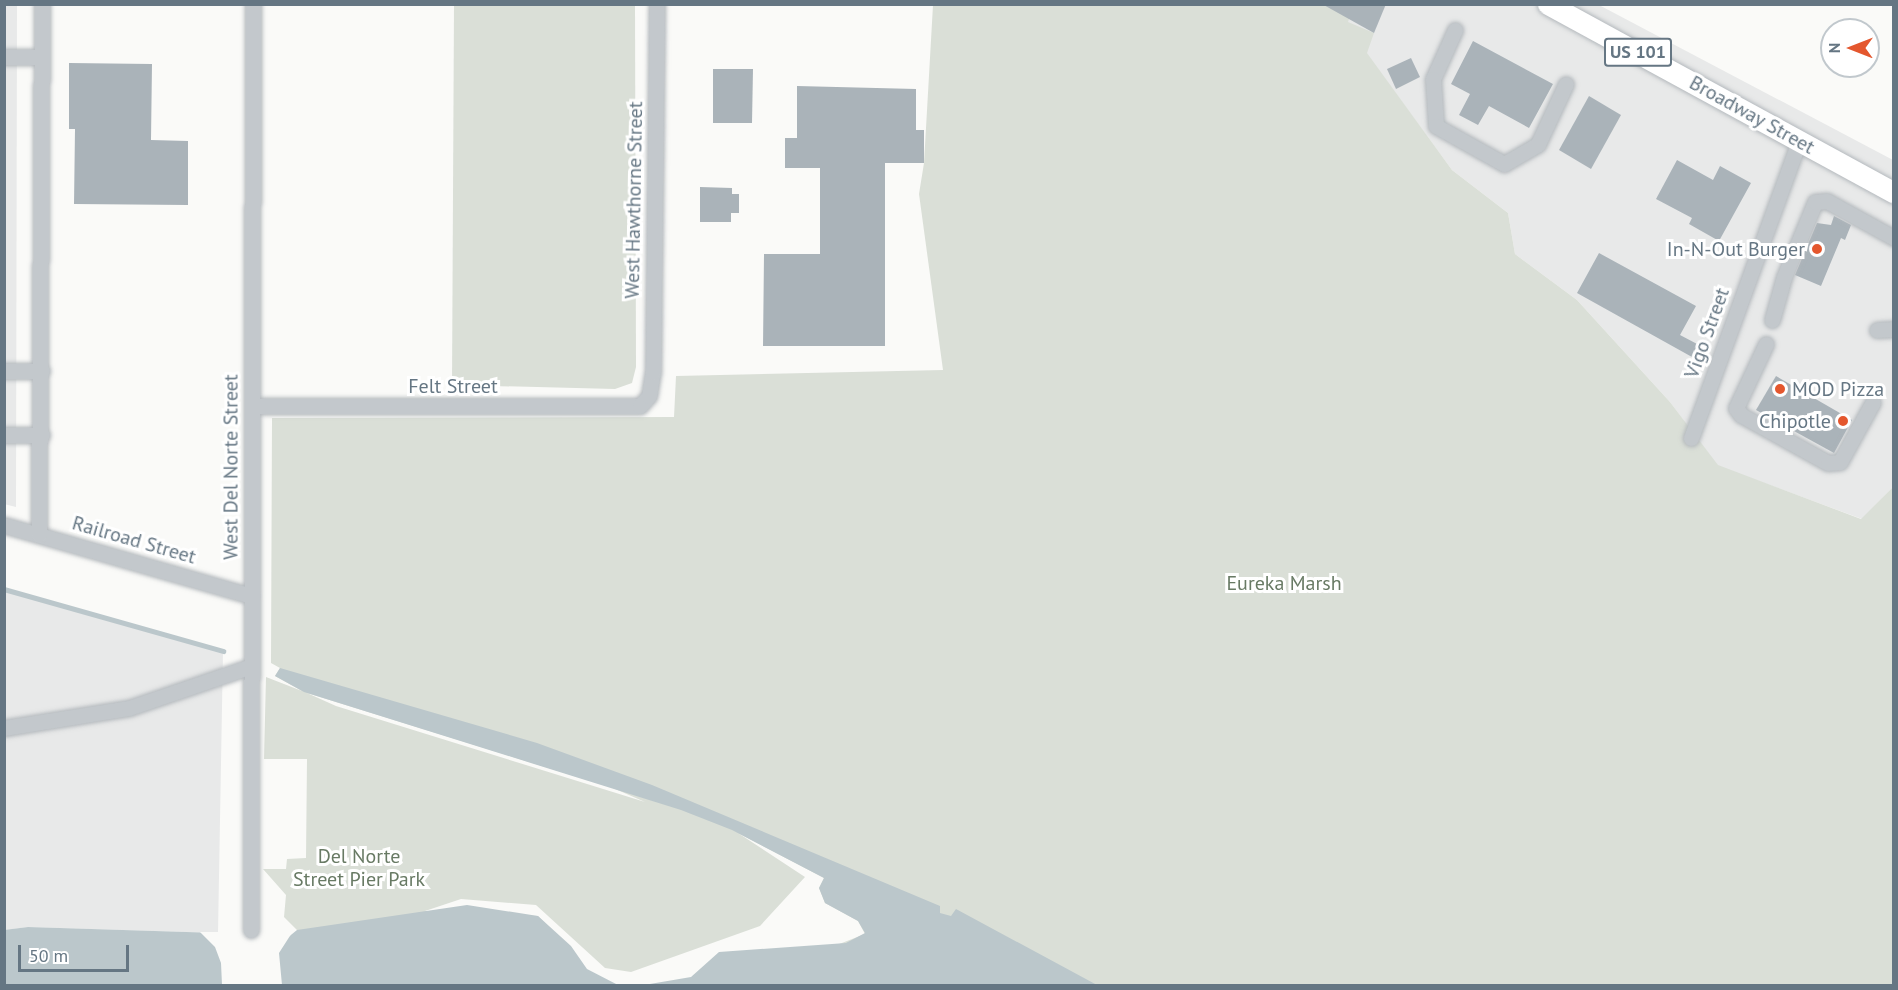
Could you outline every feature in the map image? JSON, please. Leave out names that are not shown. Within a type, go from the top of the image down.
[{"type":"highway","name":"Broadway Street","points":[[1548,4],[1893,192]]},
{"type":"street","points":[[39,535],[42,435],[42,4]]},
{"type":"street","name":"West Del Norte Street","points":[[251,930],[253,4]]},
{"type":"street","name":"West Hawthorne Street","points":[[649,396],[654,354],[657,4]]},
{"type":"street","points":[[1455,30],[1433,80],[1436,126],[1504,165],[1538,144],[1566,84]]},
{"type":"street","points":[[4,57],[42,57]]},
{"type":"street","name":"Vigo Street","points":[[1691,438],[1799,142]]},
{"type":"street","points":[[1772,320],[1784,277],[1815,202],[1827,201],[1893,238]]},
{"type":"street","points":[[1876,330],[1893,328]]},
{"type":"street","points":[[1766,344],[1736,408],[1741,415],[1828,464],[1840,462],[1873,402]]},
{"type":"street","points":[[4,371],[42,371]]},
{"type":"street","name":"Felt Street","points":[[252,406],[625,408],[640,406],[649,396]]},
{"type":"street","points":[[4,435],[42,435]]},
{"type":"street","name":"Railroad Street","points":[[4,525],[252,596]]},
{"type":"street","points":[[4,728],[129,708],[252,666]]},
{"type":"shaded area","points":[[1331,4],[1599,5],[1893,160],[1893,487],[1862,519],[1718,466],[1670,402],[1577,300],[1515,254],[1508,213],[1452,170],[1366,53],[1347,21],[1349,17]]},
{"type":"shaded area","points":[[4,5],[17,5],[16,507],[4,504]]},
{"type":"shaded area","points":[[4,589],[223,651],[218,933],[28,927],[5,930]]},
{"type":"shaded area","points":[[280,668],[537,743],[652,785],[940,906],[940,913],[951,916],[956,909],[1097,985],[644,985],[691,977],[719,952],[846,943],[865,933],[858,921],[825,903],[819,888],[824,878],[732,830],[681,810],[304,692],[275,676]]},
{"type":"shaded area","points":[[467,905],[538,916],[571,946],[587,969],[618,985],[267,986],[275,948],[297,930]]},
{"type":"shaded area","points":[[28,927],[218,933],[229,985],[5,985],[4,930]]},
{"type":"green space","points":[[454,5],[635,5],[636,367],[632,383],[615,389],[452,385]]},
{"type":"green space","name":"Eureka Marsh","points":[[933,5],[1331,5],[1350,16],[1348,22],[1374,33],[1367,53],[1452,170],[1508,213],[1515,254],[1577,300],[1670,402],[1718,465],[1861,519],[1893,487],[1893,985],[734,985],[865,934],[858,921],[825,903],[819,888],[824,878],[738,833],[805,877],[760,926],[631,972],[605,968],[536,905],[461,899],[425,911],[538,916],[557,935],[297,930],[284,917],[286,895],[263,869],[286,869],[287,859],[306,858],[307,759],[264,759],[266,677],[302,691],[275,676],[280,668],[271,663],[272,418],[674,417],[676,376],[943,370],[919,194],[924,163]],"holes":[[[307,693],[613,788],[645,802],[336,706]]]},
{"type":"pier","points":[[295,928],[279,953],[282,985],[264,986],[273,947]]},
{"type":"pier","points":[[200,932],[221,932],[232,986],[222,985],[221,963],[215,947]]},
{"type":"building","points":[[1322,4],[1386,4],[1374,33]]},
{"type":"building","points":[[1473,41],[1553,84],[1529,128],[1489,106],[1478,125],[1459,115],[1470,94],[1451,84]]},
{"type":"building","points":[[1411,58],[1420,77],[1396,89],[1387,69]]},
{"type":"building","points":[[69,63],[152,64],[151,140],[188,141],[188,205],[74,204],[75,129],[69,129]]},
{"type":"building","points":[[713,69],[753,69],[752,123],[713,123]]},
{"type":"building","points":[[797,86],[916,89],[916,130],[924,130],[924,163],[885,163],[885,346],[763,346],[764,254],[820,254],[820,168],[785,168],[785,138],[797,138]]},
{"type":"building","points":[[1589,96],[1621,115],[1591,169],[1559,150]]},
{"type":"building","points":[[1677,160],[1713,180],[1720,166],[1751,183],[1719,241],[1689,224],[1692,218],[1656,199]]},
{"type":"building","points":[[700,187],[732,188],[732,194],[739,194],[739,213],[731,213],[731,222],[700,222]]},
{"type":"building","name":"In-N-Out Burger","points":[[1834,216],[1851,225],[1845,240],[1841,238],[1821,286],[1795,275],[1817,223],[1831,225]]},
{"type":"building","points":[[1599,253],[1696,306],[1680,335],[1699,345],[1692,357],[1577,293]]},
{"type":"building","points":[[1776,376],[1852,420],[1834,453],[1756,410]]},
{"type":"waterway","points":[[4,589],[223,651]]},
{"type":"place","name":"In-N-Out Burger","points":[[1817,249]]},
{"type":"place","name":"MOD Pizza","points":[[1780,389]]},
{"type":"place","name":"Chipotle","points":[[1843,421]]},
{"type":"park label","name":"Del Norte Street Pier Park","points":[[359,868]]}]
